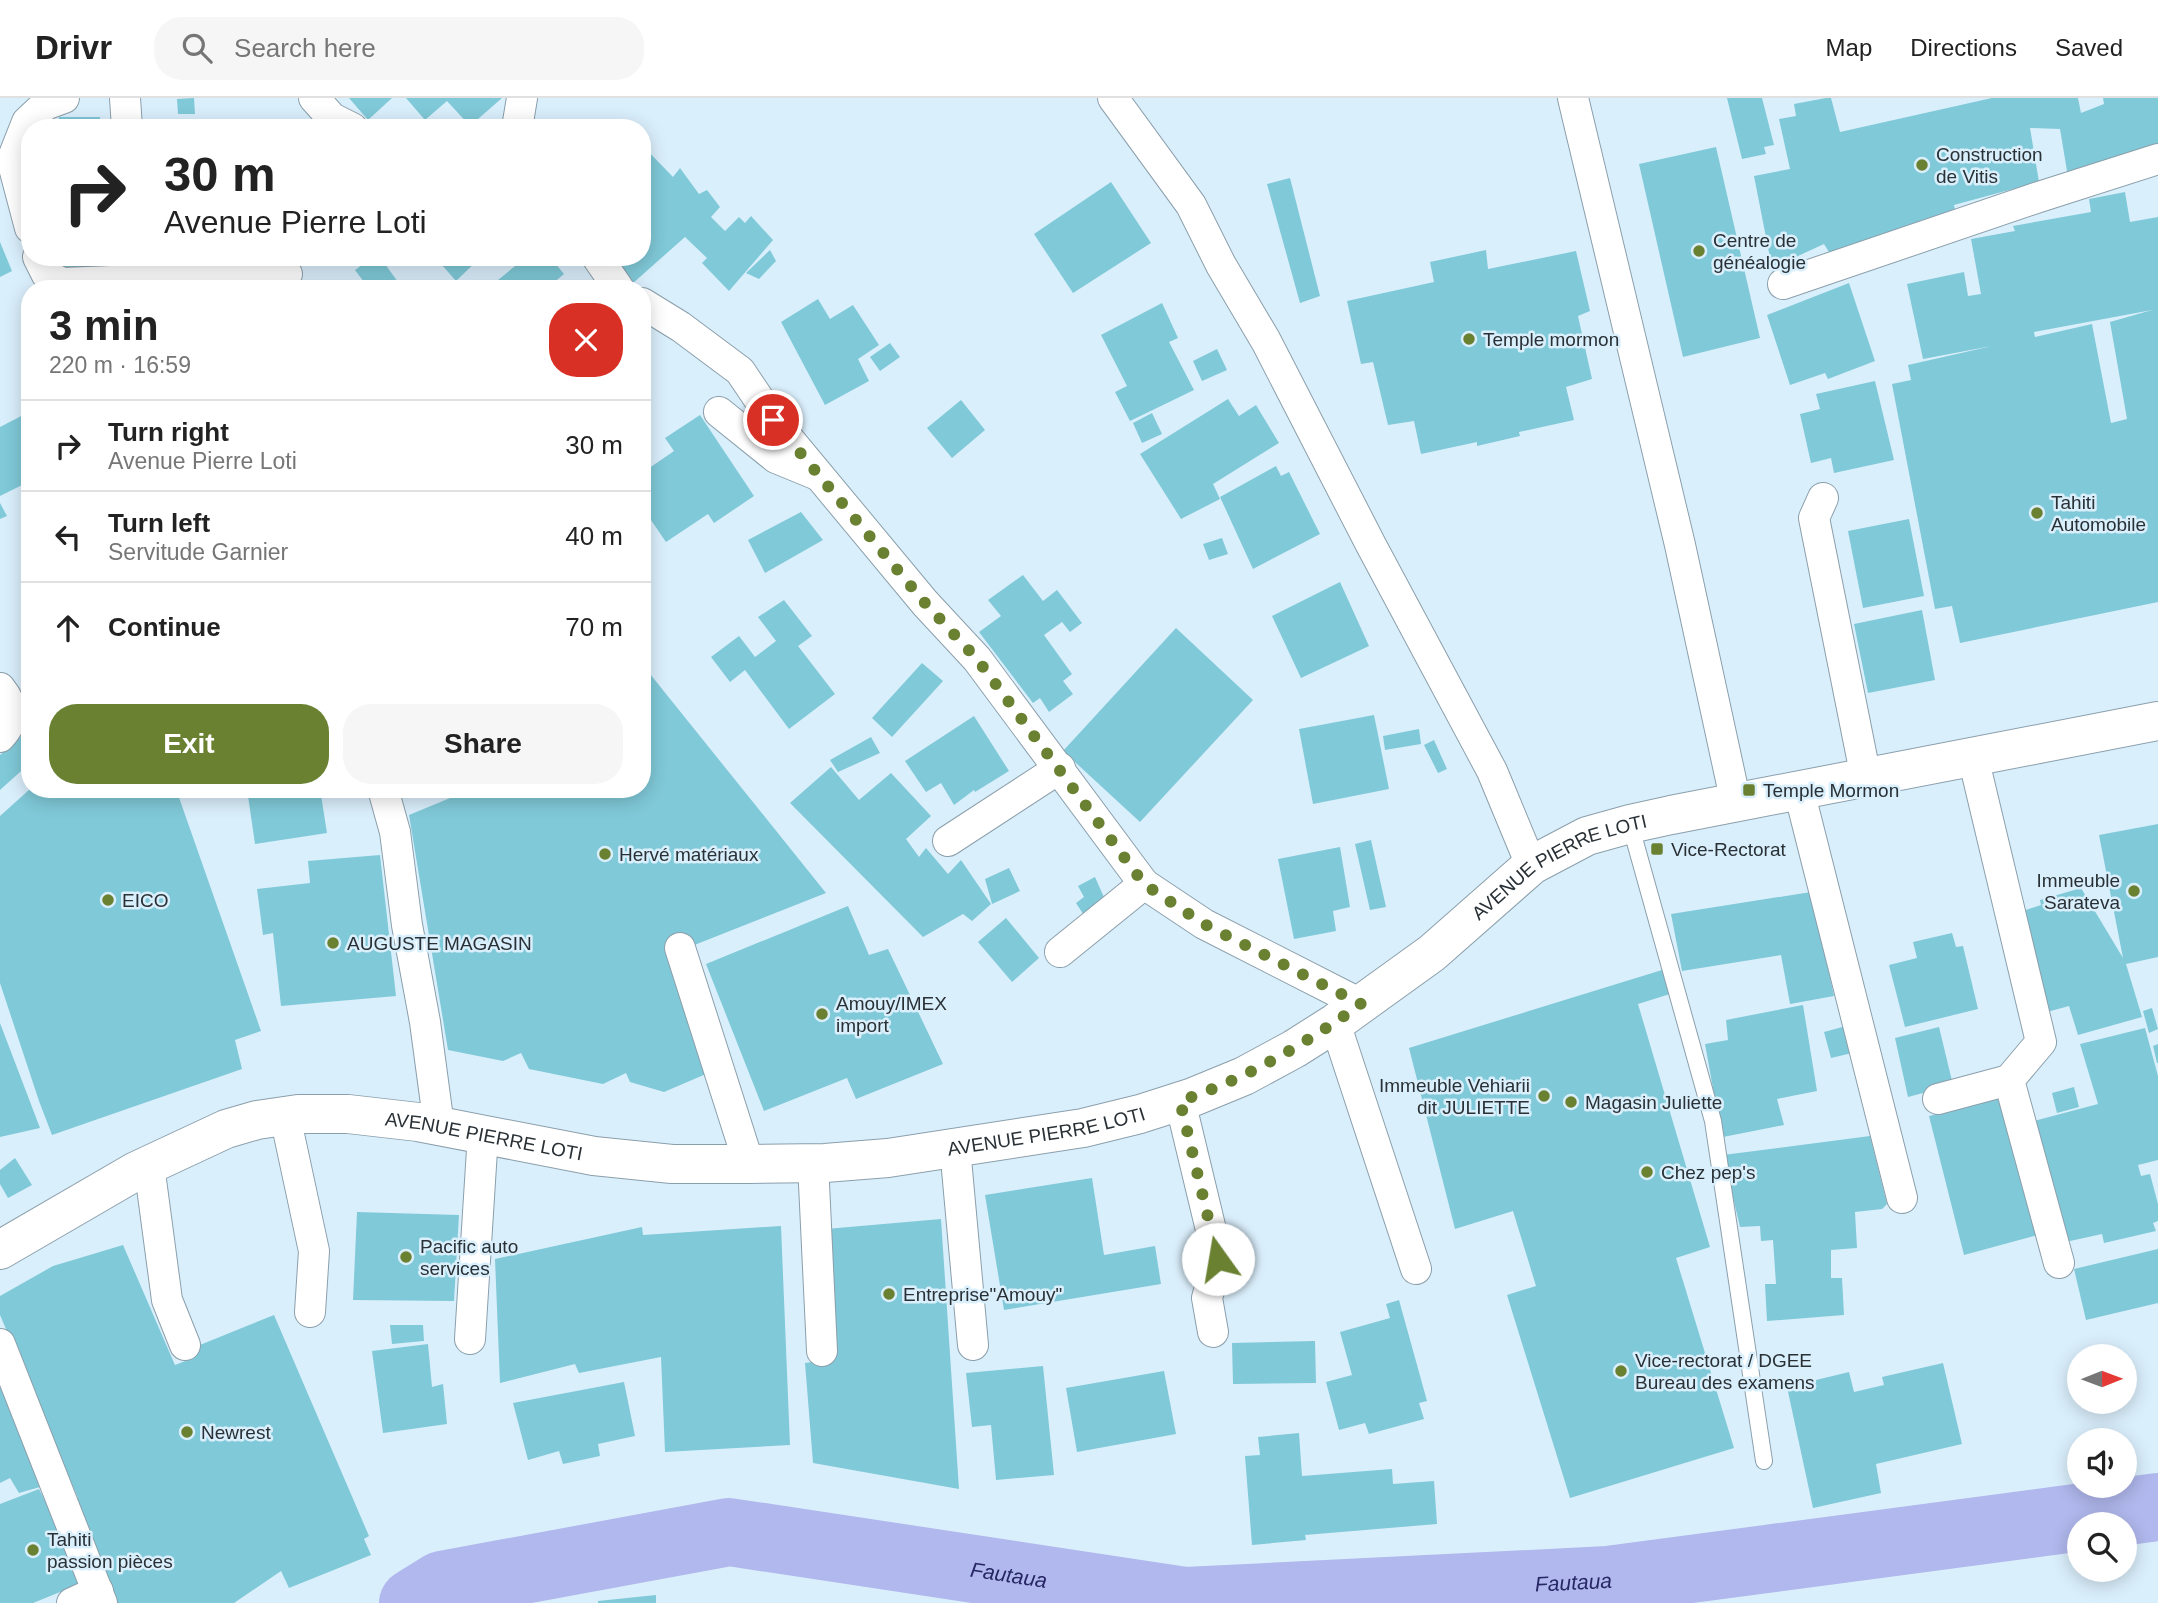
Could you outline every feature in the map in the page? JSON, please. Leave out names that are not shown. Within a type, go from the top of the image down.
[{"type":"main road","name":"AVENUE PIERRE LOTI","points":[[0,1250],[149,1165],[226,1129],[257,1120],[298,1114],[348,1114],[418,1122],[594,1156],[672,1164],[813,1163],[888,1158],[1083,1128],[1180,1101],[1244,1076],[1294,1049],[1433,953],[1532,865],[1587,836],[1630,824],[2158,721]]},
{"type":"street","points":[[30,119],[45,106],[64,98]]},
{"type":"street","points":[[125,98],[126,119]]},
{"type":"street","points":[[314,98],[334,119]]},
{"type":"street","points":[[518,119],[522,98]]},
{"type":"street","points":[[1112,98],[1191,205],[1266,341],[1492,771],[1531,865],[1510,884]]},
{"type":"street","points":[[1573,98],[1680,545],[1736,803]]},
{"type":"street","points":[[21,137],[12,160],[21,194]]},
{"type":"street","points":[[1783,284],[2158,159]]},
{"type":"street","points":[[42,266],[47,275],[56,280]]},
{"type":"street","points":[[137,280],[287,274]]},
{"type":"street","points":[[651,309],[681,327],[740,371],[773,420],[925,603],[977,659],[1144,884],[1348,1013],[1416,1269]]},
{"type":"street","points":[[719,412],[776,458],[819,475]]},
{"type":"street","points":[[1823,498],[1814,518],[1866,778]]},
{"type":"street","points":[[0,688],[10,701],[11,723],[0,737]]},
{"type":"street","points":[[1938,1100],[2010,1080],[2041,1042],[1973,757]]},
{"type":"street","points":[[948,841],[1060,768]]},
{"type":"street","points":[[1799,791],[1902,1198]]},
{"type":"street","points":[[386,798],[395,832],[439,1126]]},
{"type":"street","points":[[1060,953],[1144,884]]},
{"type":"street","points":[[680,948],[750,1164]]},
{"type":"street","points":[[2010,1080],[2059,1263]]},
{"type":"street","points":[[1180,1101],[1218,1259],[1207,1298],[1213,1332]]},
{"type":"street","points":[[285,1116],[314,1251],[310,1312]]},
{"type":"street","points":[[470,1339],[483,1134]]},
{"type":"street","points":[[955,1148],[973,1345]]},
{"type":"street","points":[[813,1163],[822,1351]]},
{"type":"street","points":[[149,1165],[167,1300],[185,1345]]},
{"type":"street","points":[[0,1344],[90,1599]]},
{"type":"lane","points":[[1630,824],[1713,1121],[1764,1461]]},
{"type":"building","points":[[194,98],[195,114],[178,114],[177,99]]},
{"type":"building","points":[[349,98],[392,98],[369,119]]},
{"type":"building","points":[[406,98],[502,98],[478,119],[464,119],[447,101],[424,119]]},
{"type":"building","points":[[1727,98],[1762,98],[1774,145],[1764,147],[1766,154],[1742,159]]},
{"type":"building","name":"Construction de Vitis","points":[[1831,98],[1840,132],[1992,98],[2078,98],[2081,113],[2104,104],[2103,98],[2158,98],[2158,149],[2068,177],[2060,129],[2030,128],[2039,182],[1954,205],[1956,215],[1832,257],[1824,244],[1772,268],[1754,176],[1790,169],[1779,119],[1796,116],[1794,104]]},
{"type":"building","points":[[59,117],[100,117],[100,119]]},
{"type":"building","name":"Centre de généalogie","points":[[1716,147],[1760,338],[1683,357],[1639,164]]},
{"type":"building","points":[[651,154],[673,177],[680,168],[699,194],[707,190],[720,207],[711,217],[725,231],[739,217],[745,223],[751,216],[773,240],[729,291],[702,263],[707,258],[685,237],[637,280],[628,280],[614,266],[651,266]]},
{"type":"building","points":[[1290,178],[1320,296],[1300,303],[1267,184]]},
{"type":"building","points":[[1111,182],[1151,243],[1073,293],[1034,234]]},
{"type":"building","name":"Tahiti Automobile","points":[[2125,192],[2130,222],[2158,217],[2158,602],[1960,643],[1952,606],[1935,609],[1892,384],[1911,380],[1908,365],[1992,346],[1923,359],[1907,284],[1964,272],[1968,296],[1981,294],[1971,239],[2015,231],[2013,226],[2091,212],[2089,199]],"holes":[[[2152,310],[2110,322],[2127,419],[2111,423],[2092,324],[2035,337],[2034,332]]]},
{"type":"building","points":[[0,242],[12,271],[0,277]]},
{"type":"building","points":[[770,250],[776,261],[759,279],[746,273]]},
{"type":"building","name":"Temple mormon","points":[[1486,250],[1488,269],[1576,251],[1590,311],[1578,316],[1592,379],[1566,387],[1574,420],[1519,432],[1520,436],[1477,446],[1477,442],[1421,454],[1414,421],[1388,425],[1373,362],[1361,364],[1347,301],[1434,282],[1430,262]]},
{"type":"building","points":[[60,266],[111,266],[111,271],[61,275]]},
{"type":"building","points":[[132,266],[182,266],[182,270],[132,273]]},
{"type":"building","points":[[361,266],[386,266],[397,280],[362,280],[355,270]]},
{"type":"building","points":[[443,266],[472,266],[457,280]]},
{"type":"building","points":[[515,266],[557,266],[564,274],[557,280],[498,280]]},
{"type":"building","points":[[1849,283],[1875,361],[1828,379],[1825,373],[1790,385],[1767,315]]},
{"type":"building","points":[[818,299],[830,319],[853,305],[879,345],[858,359],[869,381],[825,405],[781,322]]},
{"type":"building","points":[[1162,303],[1178,338],[1169,342],[1194,390],[1130,421],[1115,392],[1127,386],[1101,335]]},
{"type":"building","points":[[890,343],[900,357],[880,371],[870,357]]},
{"type":"building","points":[[1217,349],[1227,370],[1202,381],[1193,361]]},
{"type":"building","points":[[1875,381],[1894,460],[1834,473],[1831,458],[1811,463],[1800,414],[1820,409],[1816,394]]},
{"type":"building","points":[[1228,399],[1239,416],[1256,405],[1279,443],[1213,484],[1220,499],[1181,519],[1140,454]]},
{"type":"building","points":[[961,400],[985,430],[952,458],[927,428]]},
{"type":"building","points":[[1152,413],[1162,434],[1142,443],[1133,423]]},
{"type":"building","points":[[700,415],[754,496],[714,523],[708,514],[666,542],[651,520],[651,467],[674,451],[665,438]]},
{"type":"building","points":[[21,416],[21,486],[0,496],[0,427]]},
{"type":"building","points":[[1276,466],[1281,476],[1289,472],[1320,534],[1253,569],[1220,497]]},
{"type":"building","points":[[0,503],[7,516],[0,519]]},
{"type":"building","points":[[801,512],[823,540],[765,573],[748,540]]},
{"type":"building","points":[[1909,519],[1924,596],[1863,608],[1848,531]]},
{"type":"building","points":[[1222,538],[1228,554],[1209,560],[1203,544]]},
{"type":"building","points":[[1023,575],[1043,601],[1057,590],[1082,623],[1070,632],[1062,622],[1044,635],[1072,674],[1063,681],[1073,694],[1049,712],[1040,698],[1033,703],[979,632],[1001,616],[988,600]]},
{"type":"building","points":[[1340,582],[1369,646],[1301,678],[1272,616]]},
{"type":"building","points":[[784,600],[812,636],[798,646],[835,694],[789,729],[745,670],[730,682],[711,657],[739,636],[755,657],[776,641],[758,617]]},
{"type":"building","points":[[1922,610],[1935,680],[1868,693],[1854,624]]},
{"type":"building","points":[[1176,628],[1253,700],[1140,822],[1063,751]]},
{"type":"building","points":[[922,663],[943,681],[892,737],[872,718]]},
{"type":"building","name":"Hervé matériaux","points":[[651,675],[826,893],[669,955],[706,1074],[664,1092],[630,1082],[626,1073],[603,1084],[529,1069],[521,1053],[503,1061],[448,1050],[409,815],[450,798],[651,798]]},
{"type":"building","points":[[1374,715],[1389,789],[1313,804],[1299,729]]},
{"type":"building","points":[[974,716],[1009,771],[975,792],[974,790],[954,805],[941,783],[926,792],[905,761]]},
{"type":"building","points":[[1419,729],[1421,744],[1385,750],[1383,736]]},
{"type":"building","points":[[21,736],[21,771],[0,790],[0,755]]},
{"type":"building","points":[[871,737],[880,753],[838,772],[830,760]]},
{"type":"building","points":[[1434,740],[1447,769],[1438,773],[1424,745]]},
{"type":"building","points":[[831,767],[859,800],[891,773],[931,816],[906,839],[919,857],[926,848],[948,874],[961,860],[991,904],[972,921],[963,914],[923,937],[790,803]]},
{"type":"building","name":"EICO","points":[[21,797],[179,798],[261,1031],[235,1040],[242,1069],[52,1135],[0,983],[0,816]]},
{"type":"building","points":[[248,798],[321,798],[327,833],[255,844]]},
{"type":"building","points":[[2158,824],[2158,957],[2126,964],[2142,1017],[2078,1035],[2069,1006],[2047,1012],[2020,912],[2041,905],[2040,900],[2081,888],[2123,958],[2099,835]]},
{"type":"building","points":[[1371,840],[1386,907],[1370,910],[1355,844]]},
{"type":"building","points":[[1340,847],[1350,907],[1333,911],[1336,931],[1294,939],[1278,859]]},
{"type":"building","points":[[380,855],[396,996],[281,1006],[273,933],[263,935],[257,889],[310,883],[308,861]]},
{"type":"building","points":[[1009,868],[1020,891],[992,904],[985,879]]},
{"type":"building","points":[[1095,877],[1107,904],[1087,920],[1076,903],[1084,897],[1078,886]]},
{"type":"building","points":[[1811,892],[1834,996],[1790,1004],[1781,955],[1682,971],[1671,914]]},
{"type":"building","name":"Amouy/IMEX import","points":[[848,906],[869,955],[888,949],[943,1064],[856,1099],[847,1078],[764,1111],[706,964]]},
{"type":"building","points":[[1006,918],[1039,958],[1012,982],[978,942]]},
{"type":"building","points":[[1952,933],[1956,947],[1963,946],[1978,1009],[1905,1027],[1889,965],[1917,958],[1913,942]]},
{"type":"building","points":[[1662,970],[1670,994],[1638,1004],[1710,1247],[1676,1258],[1734,1448],[1570,1498],[1507,1295],[1536,1286],[1513,1211],[1455,1229],[1409,1048]]},
{"type":"building","points":[[1803,1005],[1817,1091],[1777,1099],[1784,1125],[1718,1138],[1705,1044],[1728,1040],[1726,1020]]},
{"type":"building","points":[[2152,1008],[2158,1029],[2149,1033],[2143,1011]]},
{"type":"building","points":[[0,1023],[40,1128],[0,1137]]},
{"type":"building","points":[[1846,1026],[1852,1053],[1831,1058],[1824,1032]]},
{"type":"building","points":[[1939,1027],[1953,1085],[1908,1097],[1895,1038]]},
{"type":"building","points":[[2145,1028],[2158,1076],[2158,1160],[2138,1165],[2141,1176],[2150,1174],[2158,1204],[2158,1221],[2153,1223],[2156,1231],[2104,1243],[2102,1234],[2061,1243],[2026,1123],[2098,1104],[2080,1044]]},
{"type":"building","points":[[2158,1044],[2158,1063],[2157,1063],[2153,1046]]},
{"type":"building","points":[[2074,1087],[2079,1107],[2057,1113],[2052,1093]]},
{"type":"building","points":[[2002,1098],[2038,1235],[1964,1255],[1929,1116]]},
{"type":"building","points":[[1870,1136],[1887,1204],[1882,1209],[1855,1212],[1857,1248],[1831,1250],[1831,1278],[1842,1278],[1844,1315],[1767,1321],[1765,1284],[1776,1284],[1773,1240],[1761,1241],[1760,1226],[1740,1227],[1723,1155]]},
{"type":"building","points":[[15,1158],[32,1185],[8,1198],[0,1184],[0,1170]]},
{"type":"building","points":[[1092,1178],[1104,1255],[1155,1246],[1161,1284],[1004,1310],[985,1195]]},
{"type":"building","name":"Pacific auto services","points":[[357,1212],[459,1215],[454,1301],[353,1300]]},
{"type":"building","name":"Entreprise\"Amouy\"","points":[[941,1219],[959,1489],[813,1463],[805,1363],[836,1359],[826,1229]]},
{"type":"building","points":[[781,1226],[790,1445],[665,1452],[661,1357],[579,1373],[575,1364],[500,1383],[495,1259],[642,1227],[643,1235]]},
{"type":"building","name":"Newrest","points":[[123,1245],[175,1365],[193,1358],[190,1349],[274,1315],[369,1536],[364,1539],[371,1555],[289,1588],[281,1571],[234,1603],[111,1603],[66,1502],[78,1498],[0,1315],[0,1296],[53,1266]]},
{"type":"building","points":[[2158,1249],[2158,1303],[2086,1320],[2074,1269]]},
{"type":"building","points":[[1399,1300],[1427,1401],[1419,1403],[1424,1419],[1369,1434],[1365,1423],[1339,1430],[1326,1382],[1352,1375],[1340,1332],[1390,1318],[1386,1304]]},
{"type":"building","points":[[390,1325],[423,1325],[424,1341],[392,1344]]},
{"type":"building","points":[[1315,1341],[1316,1383],[1233,1384],[1232,1343]]},
{"type":"building","points":[[428,1344],[432,1387],[443,1384],[447,1424],[383,1433],[372,1351]]},
{"type":"building","points":[[1943,1363],[1962,1444],[1876,1464],[1881,1493],[1813,1508],[1787,1387],[1849,1372],[1854,1392],[1884,1385],[1882,1377]]},
{"type":"building","points":[[1043,1366],[1054,1475],[996,1480],[991,1425],[972,1427],[966,1373]]},
{"type":"building","points":[[1164,1371],[1176,1434],[1077,1452],[1066,1388]]},
{"type":"building","points":[[624,1382],[635,1436],[598,1444],[600,1456],[563,1464],[559,1451],[528,1460],[513,1403]]},
{"type":"building","points":[[0,1386],[40,1487],[19,1493],[10,1478],[0,1483]]},
{"type":"building","points":[[1299,1433],[1302,1476],[1392,1469],[1393,1484],[1434,1481],[1437,1524],[1305,1535],[1306,1540],[1252,1545],[1245,1456],[1260,1455],[1258,1437]]},
{"type":"building","name":"Tahiti passion pièces","points":[[39,1489],[80,1584],[33,1603],[0,1603],[0,1504]]},
{"type":"building","points":[[656,1595],[656,1603],[598,1603],[598,1601]]},
{"type":"waterway","name":"Fautaua","points":[[413,1603],[442,1585],[729,1532],[1186,1601],[1608,1580],[2158,1507]]},
{"type":"place","name":"Construction de Vitis","points":[[1922,165]]},
{"type":"place","name":"Centre de généalogie","points":[[1699,251]]},
{"type":"place","name":"Temple mormon","points":[[1469,339]]},
{"type":"place","name":"Tahiti Automobile","points":[[2037,513]]},
{"type":"place","name":"Temple Mormon","points":[[1749,790]]},
{"type":"place","name":"Vice-Rectorat","points":[[1657,849]]},
{"type":"place","name":"Hervé matériaux","points":[[605,854]]},
{"type":"place","name":"Immeuble Sarateva","points":[[2134,891]]},
{"type":"place","name":"EICO","points":[[108,900]]},
{"type":"place","name":"AUGUSTE MAGASIN","points":[[333,943]]},
{"type":"place","name":"Amouy/IMEX import","points":[[822,1014]]},
{"type":"place","name":"Immeuble Vehiarii dit JULIETTE","points":[[1544,1096]]},
{"type":"place","name":"Magasin Juliette","points":[[1571,1102]]},
{"type":"place","name":"Chez pep's","points":[[1647,1172]]},
{"type":"place","name":"Pacific auto services","points":[[406,1257]]},
{"type":"place","name":"Entreprise\"Amouy\"","points":[[889,1294]]},
{"type":"place","name":"Vice-rectorat / DGEE Bureau des examens","points":[[1621,1371]]},
{"type":"place","name":"Newrest","points":[[187,1432]]},
{"type":"place","name":"Tahiti passion pièces","points":[[33,1550]]},
{"type":"route","points":[[773,420],[925,603],[977,659],[1144,884],[1204,924],[1361,1004],[1294,1049],[1244,1076],[1180,1101],[1218,1259]]}]
